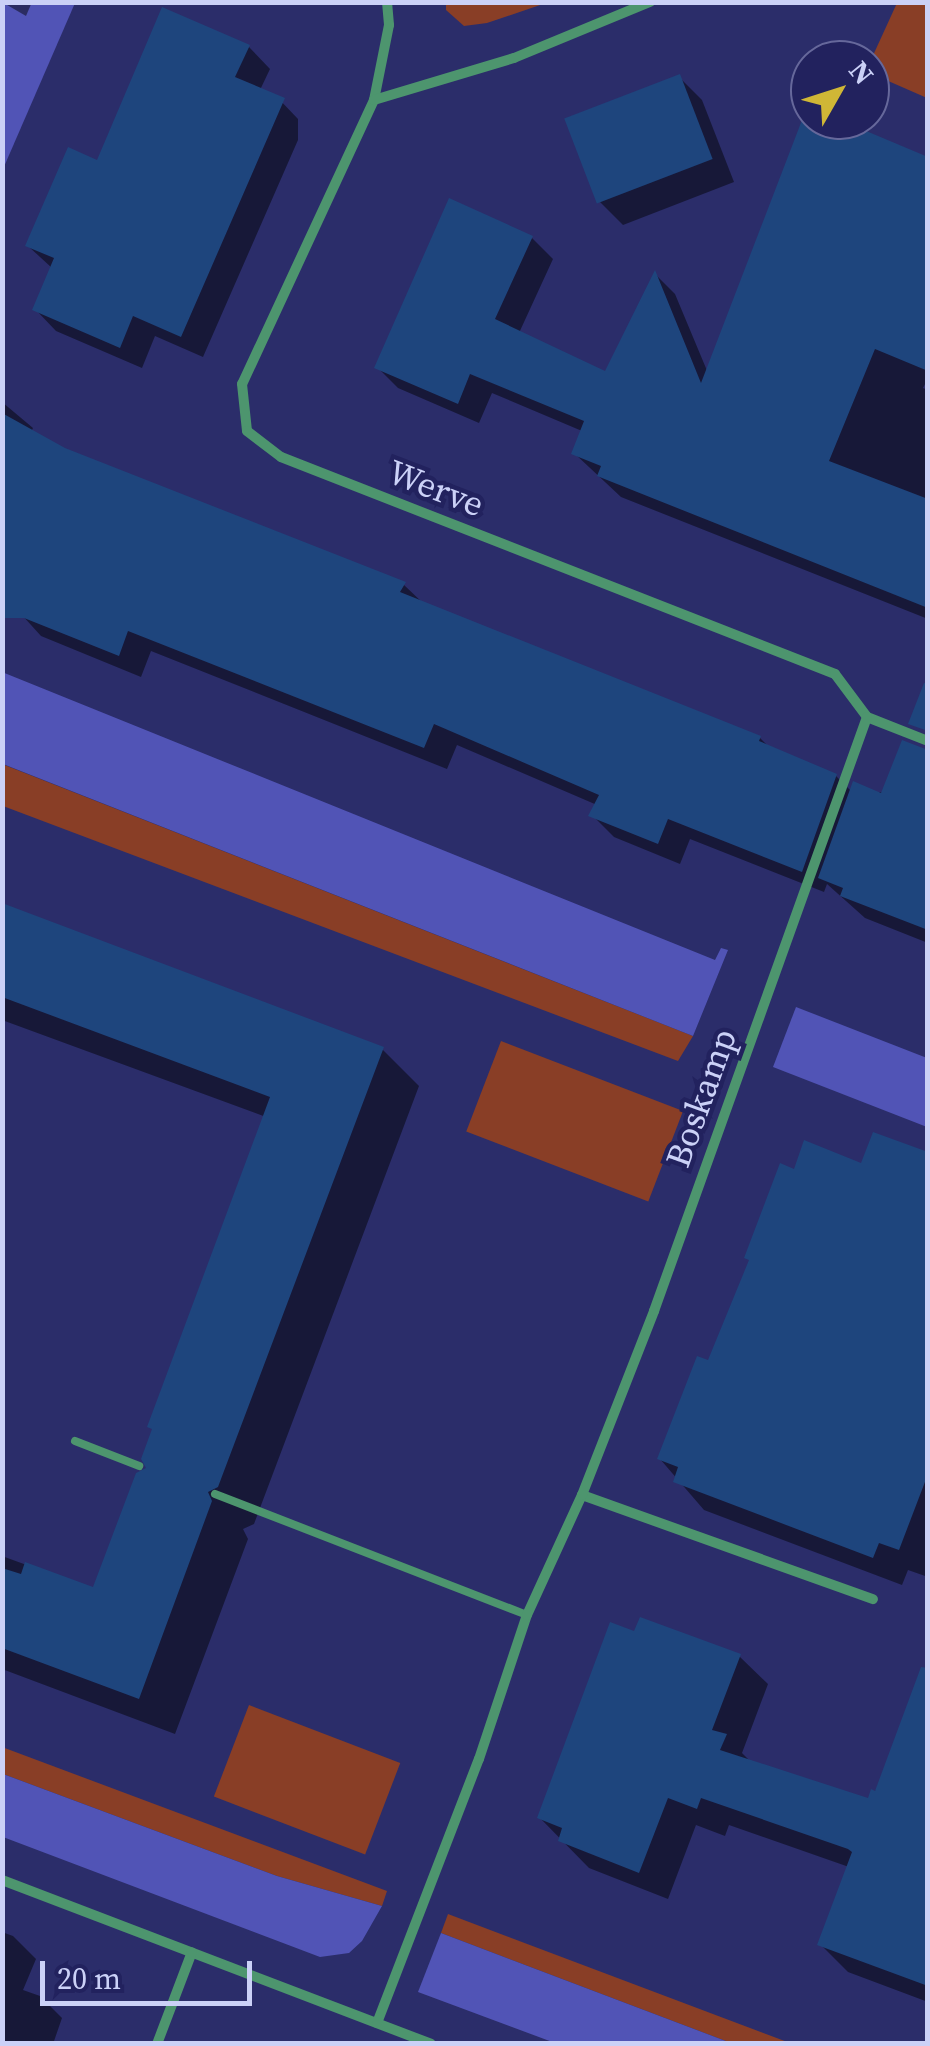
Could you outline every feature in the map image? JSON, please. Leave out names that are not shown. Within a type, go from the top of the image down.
[{"type":"street","name":"Werve","points":[[387,2],[389,25],[374,100],[242,384],[247,431],[281,457],[835,674],[867,717]]},
{"type":"street","points":[[374,100],[514,58],[650,2]]},
{"type":"street","points":[[867,717],[928,742]]},
{"type":"street","name":"Boskamp","points":[[376,2023],[479,1759],[527,1615],[582,1495],[654,1311],[867,717]]},
{"type":"street","points":[[582,1495],[873,1599]]},
{"type":"street","points":[[2,1880],[431,2044]]},
{"type":"street","points":[[157,2044],[192,1952]]},
{"type":"lane","points":[[75,1441],[138,1466]]},
{"type":"lane","points":[[215,1494],[527,1615]]},
{"type":"shaded area","points":[[446,2],[546,3],[487,23],[464,26],[446,10]]},
{"type":"shaded area","points":[[2,3],[75,3],[3,169]]},
{"type":"shaded area","points":[[897,3],[927,3],[927,98],[890,82],[890,40],[880,40]]},
{"type":"shaded area","points":[[2,672],[715,960],[721,948],[728,950],[693,1036],[3,764]]},
{"type":"shaded area","points":[[2,764],[693,1036],[678,1061],[3,806]]},
{"type":"shaded area","points":[[796,1007],[927,1058],[927,1127],[773,1067]]},
{"type":"shaded area","points":[[501,1041],[683,1111],[648,1201],[466,1132]]},
{"type":"shaded area","points":[[249,1705],[400,1763],[365,1855],[214,1796]]},
{"type":"shaded area","points":[[2,1747],[387,1891],[382,1906],[277,1876],[3,1774]]},
{"type":"shaded area","points":[[3,1774],[277,1876],[382,1906],[362,1941],[349,1953],[320,1957],[3,1837]]},
{"type":"shaded area","points":[[448,1914],[790,2043],[731,2043],[441,1933]]},
{"type":"shaded area","points":[[441,1933],[731,2043],[555,2043],[418,1992]]},
{"type":"building","points":[[162,7],[250,45],[235,77],[285,98],[181,337],[133,316],[120,348],[32,310],[54,258],[25,246],[68,147],[97,160]]},
{"type":"building","points":[[680,74],[713,159],[597,203],[564,118]]},
{"type":"building","points":[[794,140],[888,140],[928,157],[928,371],[875,349],[829,461],[928,499],[928,608],[597,476],[601,466],[571,454],[584,421],[470,374],[458,404],[374,368],[449,198],[533,236],[495,319],[605,371],[655,270],[701,383]]},
{"type":"building","points":[[2,413],[65,448],[406,582],[400,592],[761,736],[759,741],[837,774],[802,872],[668,819],[658,844],[588,816],[599,795],[434,724],[424,748],[128,631],[119,656],[24,618],[2,618]]},
{"type":"building","points":[[924,683],[928,684],[928,731],[908,724]]},
{"type":"building","points":[[902,740],[928,750],[928,930],[840,896],[843,888],[818,878],[853,781],[881,793]]},
{"type":"building","points":[[2,903],[384,1047],[218,1487],[208,1492],[212,1501],[139,1699],[2,1648],[2,1568],[21,1574],[25,1562],[93,1587],[136,1473],[146,1468],[141,1459],[152,1429],[147,1427],[270,1097],[2,997]]},
{"type":"building","points":[[873,1132],[928,1152],[928,1474],[899,1550],[879,1543],[873,1558],[673,1482],[678,1467],[657,1459],[697,1356],[708,1360],[749,1260],[744,1258],[780,1163],[794,1169],[804,1140],[861,1163]]},
{"type":"building","points":[[640,1617],[741,1654],[712,1730],[727,1734],[720,1750],[868,1798],[871,1789],[875,1791],[921,1667],[928,1668],[928,1986],[817,1945],[852,1852],[848,1849],[701,1798],[697,1809],[668,1798],[639,1873],[558,1841],[562,1828],[537,1818],[610,1622],[634,1631]]}]
